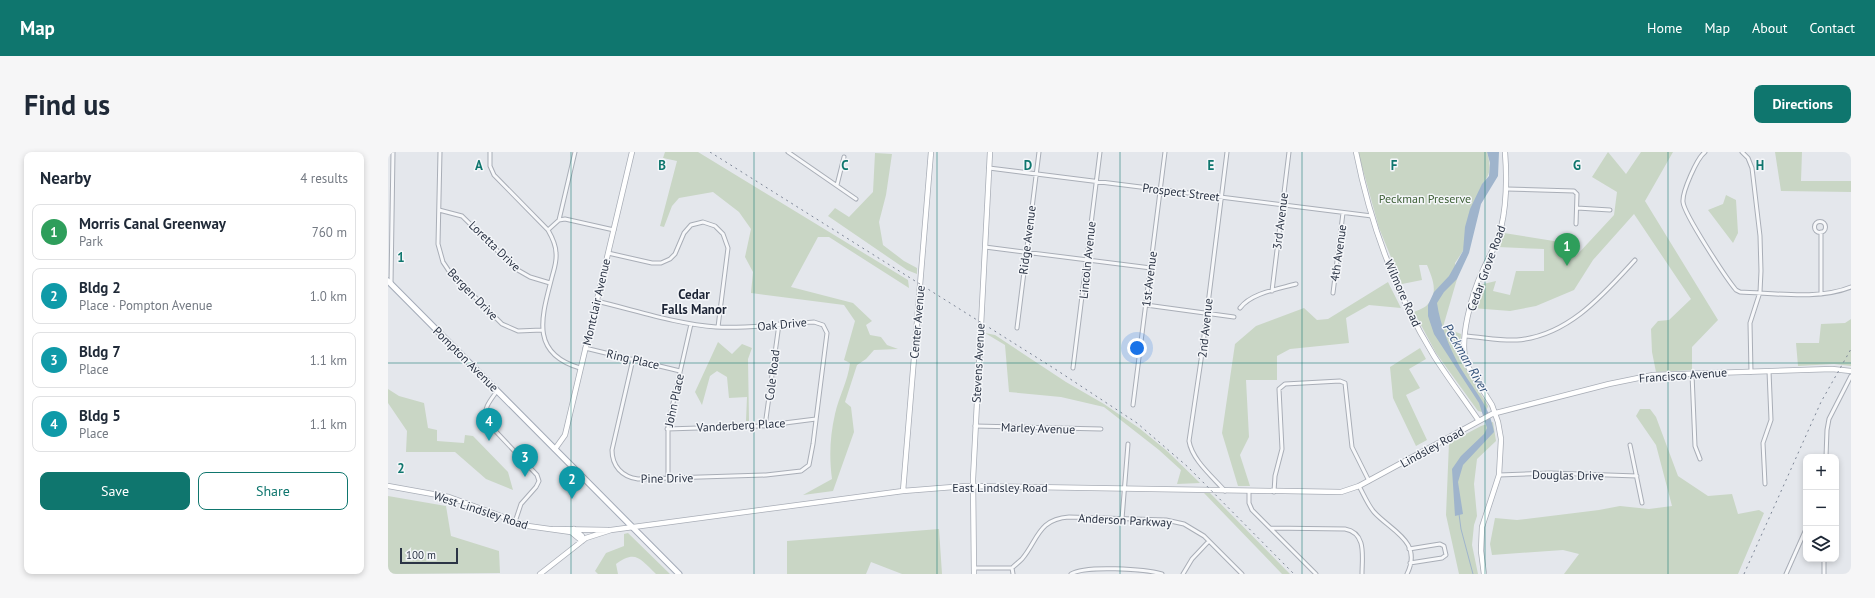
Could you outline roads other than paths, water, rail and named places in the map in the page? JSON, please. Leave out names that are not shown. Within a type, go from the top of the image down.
[{"type":"main road","name":"Pompton Avenue","points":[[390,282],[679,574]]},
{"type":"street","points":[[390,282],[393,152]]},
{"type":"street","name":"Bergen Drive","points":[[440,152],[439,248],[443,262],[449,271],[502,324],[518,331],[542,330]]},
{"type":"street","points":[[490,152],[490,166],[494,175],[548,230],[555,244],[556,254],[542,316],[542,330],[548,344],[557,356],[565,362],[580,368]]},
{"type":"street","points":[[559,220],[576,152]]},
{"type":"street","name":"Montclair Avenue","points":[[554,449],[565,435],[632,152]]},
{"type":"street","points":[[788,152],[794,158],[856,199]]},
{"type":"street","name":"Center Avenue","points":[[903,491],[931,152]]},
{"type":"street","name":"Stevens Avenue","points":[[974,574],[973,485],[975,426],[990,152]]},
{"type":"street","name":"Ridge Avenue","points":[[1016,328],[1039,152]]},
{"type":"street","name":"Lincoln Avenue","points":[[1073,368],[1100,152]]},
{"type":"street","name":"1st Avenue","points":[[1133,405],[1165,152]]},
{"type":"street","name":"2nd Avenue","points":[[1225,491],[1195,457],[1190,448],[1189,441],[1201,360],[1227,152]]},
{"type":"street","name":"3rd Avenue","points":[[1272,291],[1289,152]]},
{"type":"street","name":"Wilmore Road","points":[[1356,152],[1372,216],[1395,277],[1414,318],[1433,355],[1481,420]]},
{"type":"street","name":"Cedar Grove Road","points":[[1484,574],[1481,540],[1486,517],[1499,475],[1501,439],[1494,414],[1464,358],[1463,345],[1478,284],[1500,232],[1507,189],[1505,152]]},
{"type":"street","points":[[1705,152],[1697,163],[1683,195],[1683,205],[1702,238],[1736,290],[1740,292],[1821,294],[1837,293],[1851,287]]},
{"type":"street","points":[[1742,152],[1748,158],[1752,168],[1758,204],[1760,236],[1760,292],[1750,323],[1751,372]]},
{"type":"street","points":[[837,185],[844,157]]},
{"type":"street","name":"Prospect Street","points":[[989,168],[1372,216]]},
{"type":"street","points":[[1507,189],[1574,191],[1577,197],[1576,224]]},
{"type":"street","points":[[1576,208],[1610,210]]},
{"type":"street","name":"Loretta Drive","points":[[439,210],[462,216],[521,272],[534,279],[550,283]]},
{"type":"street","name":"4th Avenue","points":[[1333,294],[1343,213]]},
{"type":"street","points":[[388,217],[392,221]]},
{"type":"street","points":[[548,230],[559,220],[565,219],[614,230]]},
{"type":"street","points":[[608,254],[652,263],[661,263],[670,259],[675,254],[684,233],[691,225],[703,222],[715,226],[723,234],[728,248],[718,327]]},
{"type":"street","points":[[1821,232],[1821,294]]},
{"type":"street","points":[[985,247],[1151,268]]},
{"type":"street","points":[[1465,336],[1516,340],[1531,338],[1552,330],[1572,320],[1592,306],[1635,260]]},
{"type":"street","points":[[1240,308],[1246,302],[1272,291],[1296,284]]},
{"type":"street","name":"Oak Drive","points":[[596,301],[692,324],[718,327],[816,322],[823,325],[827,331],[810,464],[804,470],[783,473]]},
{"type":"street","points":[[1146,305],[1234,317]]},
{"type":"street","name":"John Place","points":[[668,478],[667,429],[692,324]]},
{"type":"street","name":"Cole Road","points":[[765,426],[779,324]]},
{"type":"street","name":"Ring Place","points":[[585,348],[680,371]]},
{"type":"street","name":"Pine Drive","points":[[633,360],[612,446],[613,461],[621,472],[632,478],[758,476],[783,473]]},
{"type":"street","name":"Francisco Avenue","points":[[1494,414],[1638,378],[1769,371],[1832,369],[1851,371]]},
{"type":"street","points":[[1765,484],[1763,443],[1771,420],[1769,371]]},
{"type":"street","points":[[1692,374],[1695,446],[1700,459]]},
{"type":"street","points":[[1826,454],[1829,419],[1851,376]]},
{"type":"street","points":[[1274,492],[1275,476],[1281,453],[1278,389],[1284,384],[1340,381],[1345,383],[1352,447],[1369,481]]},
{"type":"street","points":[[498,392],[488,403],[484,412],[484,420],[537,475],[539,481],[536,487],[521,504],[515,522]]},
{"type":"street","name":"Lindsley Road","points":[[1369,481],[1494,414]]},
{"type":"street","name":"Vanderberg Place","points":[[667,429],[765,426],[816,419]]},
{"type":"street","name":"Marley Avenue","points":[[975,426],[1101,429]]},
{"type":"street","points":[[1122,519],[1128,444]]},
{"type":"street","points":[[1630,445],[1642,503]]},
{"type":"street","name":"Douglas Drive","points":[[1499,475],[1550,473],[1637,476]]},
{"type":"street","name":"East Lindsley Road","points":[[631,527],[903,491],[973,485],[1336,492],[1359,486],[1369,481]]},
{"type":"street","name":"West Lindsley Road","points":[[388,486],[449,497],[515,522],[535,527],[571,532],[582,541]]},
{"type":"street","points":[[1359,486],[1373,511],[1402,536],[1409,549],[1410,563],[1407,574]]},
{"type":"street","points":[[1249,491],[1251,508],[1316,574]]},
{"type":"street","name":"Anderson Parkway","points":[[1012,568],[1022,560],[1038,533],[1054,521],[1069,517],[1178,522],[1195,529],[1242,574]]},
{"type":"street","points":[[540,574],[582,541],[592,535],[631,527]]},
{"type":"street","points":[[573,528],[578,530],[582,536],[582,541]]},
{"type":"street","name":"West Lindsley Road","points":[[550,529],[573,528],[611,530]]},
{"type":"street","points":[[1270,528],[1345,529],[1353,532],[1362,544],[1362,574]]},
{"type":"street","points":[[1786,574],[1803,536]]},
{"type":"street","points":[[1183,574],[1192,559],[1209,541]]},
{"type":"street","points":[[1409,549],[1441,544],[1444,546],[1446,552],[1445,556],[1440,558],[1410,563]]},
{"type":"street","points":[[1824,562],[1824,574]]},
{"type":"street","points":[[974,568],[1012,568],[1013,574]]},
{"type":"street","points":[[1071,574],[1086,569],[1148,571],[1162,574]]},
{"type":"water","points":[[1487,152],[1499,152],[1498,176],[1481,204],[1469,253],[1457,279],[1444,292],[1437,303],[1438,311],[1452,352],[1485,406],[1494,432],[1463,465],[1458,482],[1463,514],[1455,516],[1452,469],[1461,456],[1484,434],[1487,428],[1479,403],[1434,334],[1428,316],[1428,305],[1434,292],[1449,276],[1463,251],[1465,227],[1470,209],[1482,184],[1489,176],[1490,163]]},
{"type":"waterway","name":"Peckman River","points":[[1459,514],[1461,529],[1473,574]]},
{"type":"railway","points":[[710,152],[1055,369],[1137,423],[1188,467],[1294,574]]},
{"type":"railway","points":[[1744,574],[1821,402],[1851,349]]},
{"type":"place","name":"Morris Canal Greenway","points":[[1567,266]]},
{"type":"place","name":"Bldg 5","points":[[489,441]]},
{"type":"place","name":"Bldg 7","points":[[525,477]]},
{"type":"place","name":"Bldg 2","points":[[572,499]]},
{"type":"district","name":"Cedar Falls Manor","points":[[694,302]]},
{"type":"park label","name":"Peckman Preserve","points":[[1425,198]]}]
